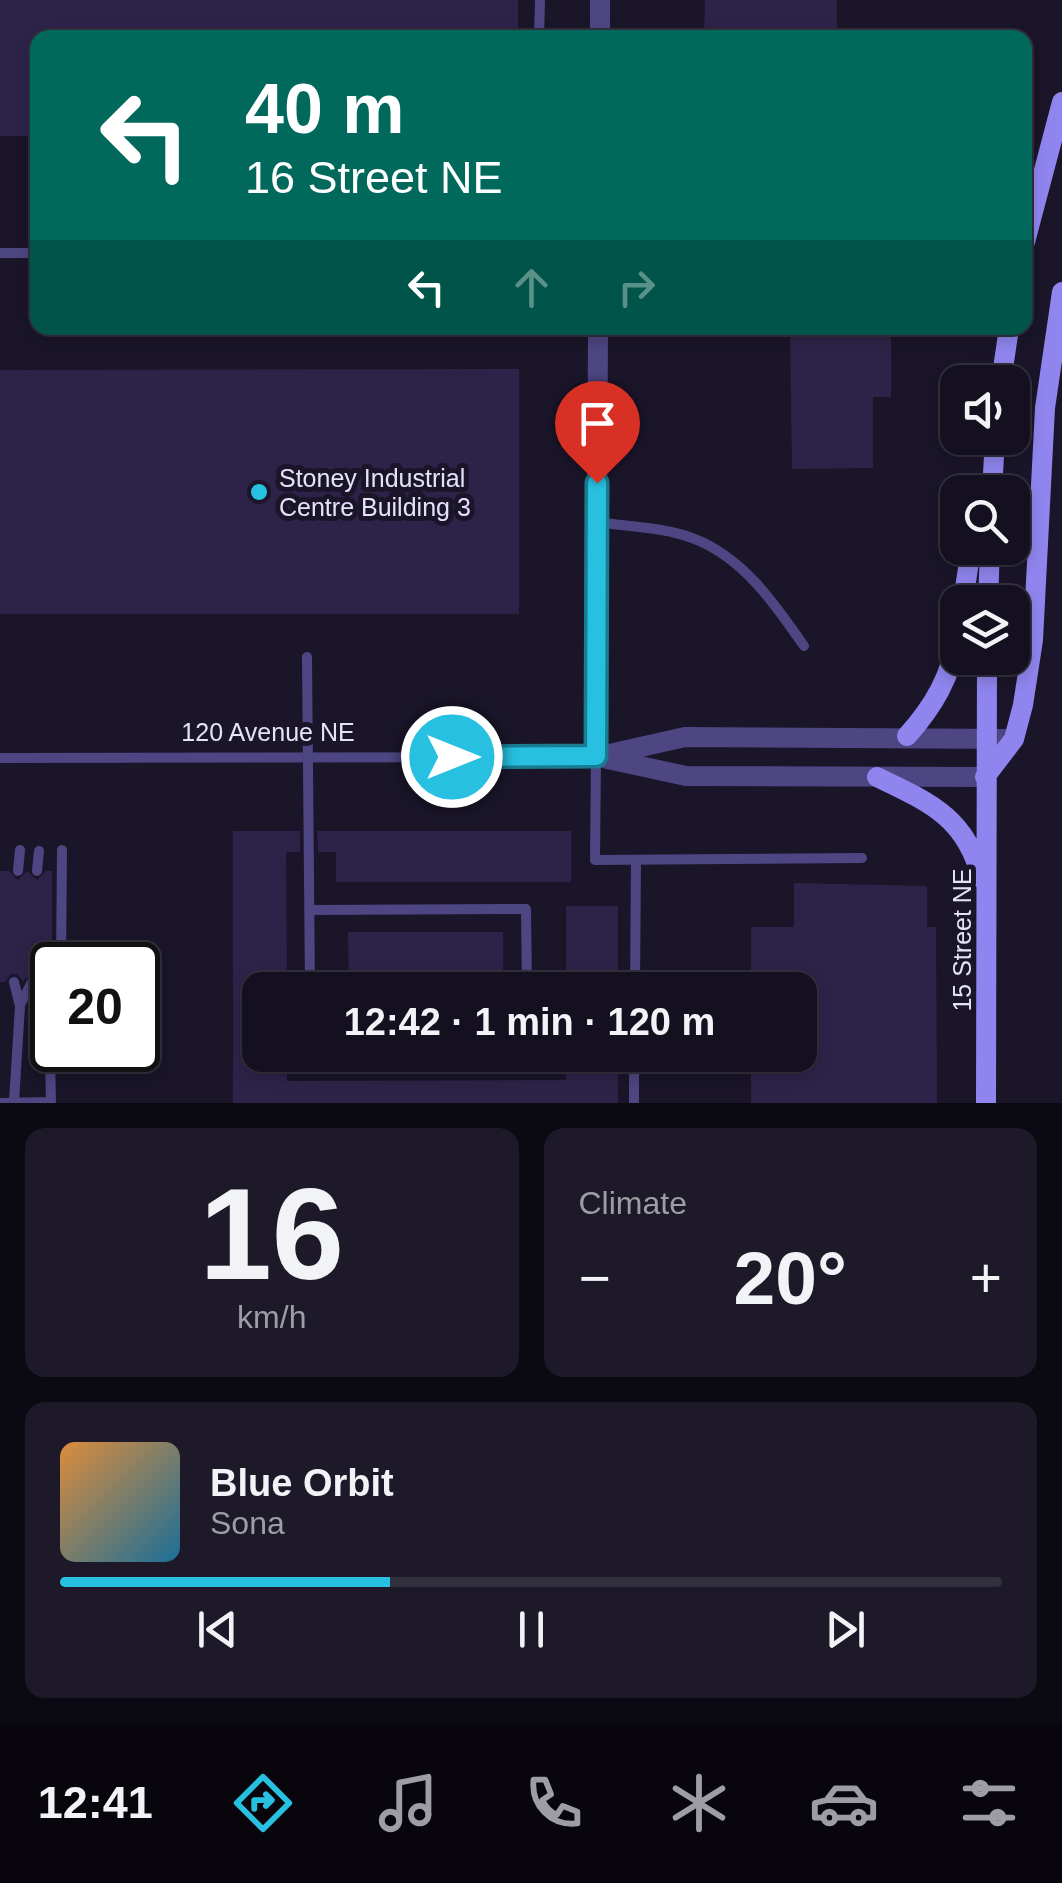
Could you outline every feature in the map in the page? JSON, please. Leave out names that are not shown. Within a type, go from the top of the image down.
[{"type":"street","points":[[600,0],[600,30]]},
{"type":"street","points":[[1032,216],[1062,102]]},
{"type":"street","points":[[985,777],[1014,739],[1033,640],[1045,408],[1062,292]]},
{"type":"street","points":[[596,756],[598,335]]},
{"type":"street","points":[[1004,365],[1007,335]]},
{"type":"street","points":[[907,736],[940,694],[948,675]]},
{"type":"street","name":"15 Street NE","points":[[986,1103],[987,675]]},
{"type":"street","name":"120 Avenue NE","points":[[596,756],[685,737],[1014,739]]},
{"type":"street","name":"120 Avenue NE","points":[[596,756],[686,776],[985,777]]},
{"type":"street","points":[[877,777],[942,812],[967,838],[988,910]]},
{"type":"lane","points":[[540,0],[540,30]]},
{"type":"lane","points":[[0,252],[30,252]]},
{"type":"lane","points":[[597,522],[688,536],[715,548],[750,577],[804,646]]},
{"type":"lane","points":[[307,656],[310,972]]},
{"type":"lane","points":[[596,756],[595,860],[862,858]]},
{"type":"lane","name":"120 Avenue NE","points":[[0,758],[596,756]]},
{"type":"lane","points":[[18,871],[20,850]]},
{"type":"lane","points":[[38,871],[39,850]]},
{"type":"lane","points":[[61,942],[62,850]]},
{"type":"lane","points":[[635,972],[636,860]]},
{"type":"lane","points":[[309,910],[526,909],[527,972]]},
{"type":"lane","points":[[14,982],[20,1006],[14,1102]]},
{"type":"lane","points":[[20,1006],[30,986]]},
{"type":"lane","points":[[0,1103],[51,1102],[50,1072]]},
{"type":"lane","points":[[634,1072],[634,1103]]},
{"type":"building","points":[[0,0],[518,0],[518,30],[30,30],[30,136],[0,136]]},
{"type":"building","points":[[705,0],[837,0],[837,30],[704,30]]},
{"type":"building","points":[[790,335],[891,335],[891,397],[873,397],[873,468],[792,469]]},
{"type":"building","name":"Stoney Industrial Centre Building 3","points":[[519,369],[519,614],[0,614],[0,370]]},
{"type":"building","points":[[233,831],[300,831],[300,852],[286,852],[287,972],[242,972],[242,1072],[287,1072],[287,1081],[566,1080],[566,1072],[618,1072],[618,1103],[233,1103]]},
{"type":"building","points":[[317,831],[571,831],[571,882],[336,882],[336,852],[318,852]]},
{"type":"building","points":[[0,871],[9,871],[18,880],[27,871],[37,880],[46,871],[52,871],[52,942],[30,942],[30,975],[23,981],[17,974],[11,974],[0,982]]},
{"type":"building","points":[[794,883],[927,886],[927,927],[936,927],[937,1103],[751,1103],[751,1072],[817,1072],[817,972],[751,972],[751,927],[794,927]]},
{"type":"building","points":[[566,906],[618,906],[618,972],[566,972]]},
{"type":"building","points":[[348,932],[503,932],[503,972],[349,972]]},
{"type":"place","name":"Stoney Industrial Centre Building 3","points":[[259,492]]},
{"type":"route","points":[[452,757],[596,756],[597,483]]}]
